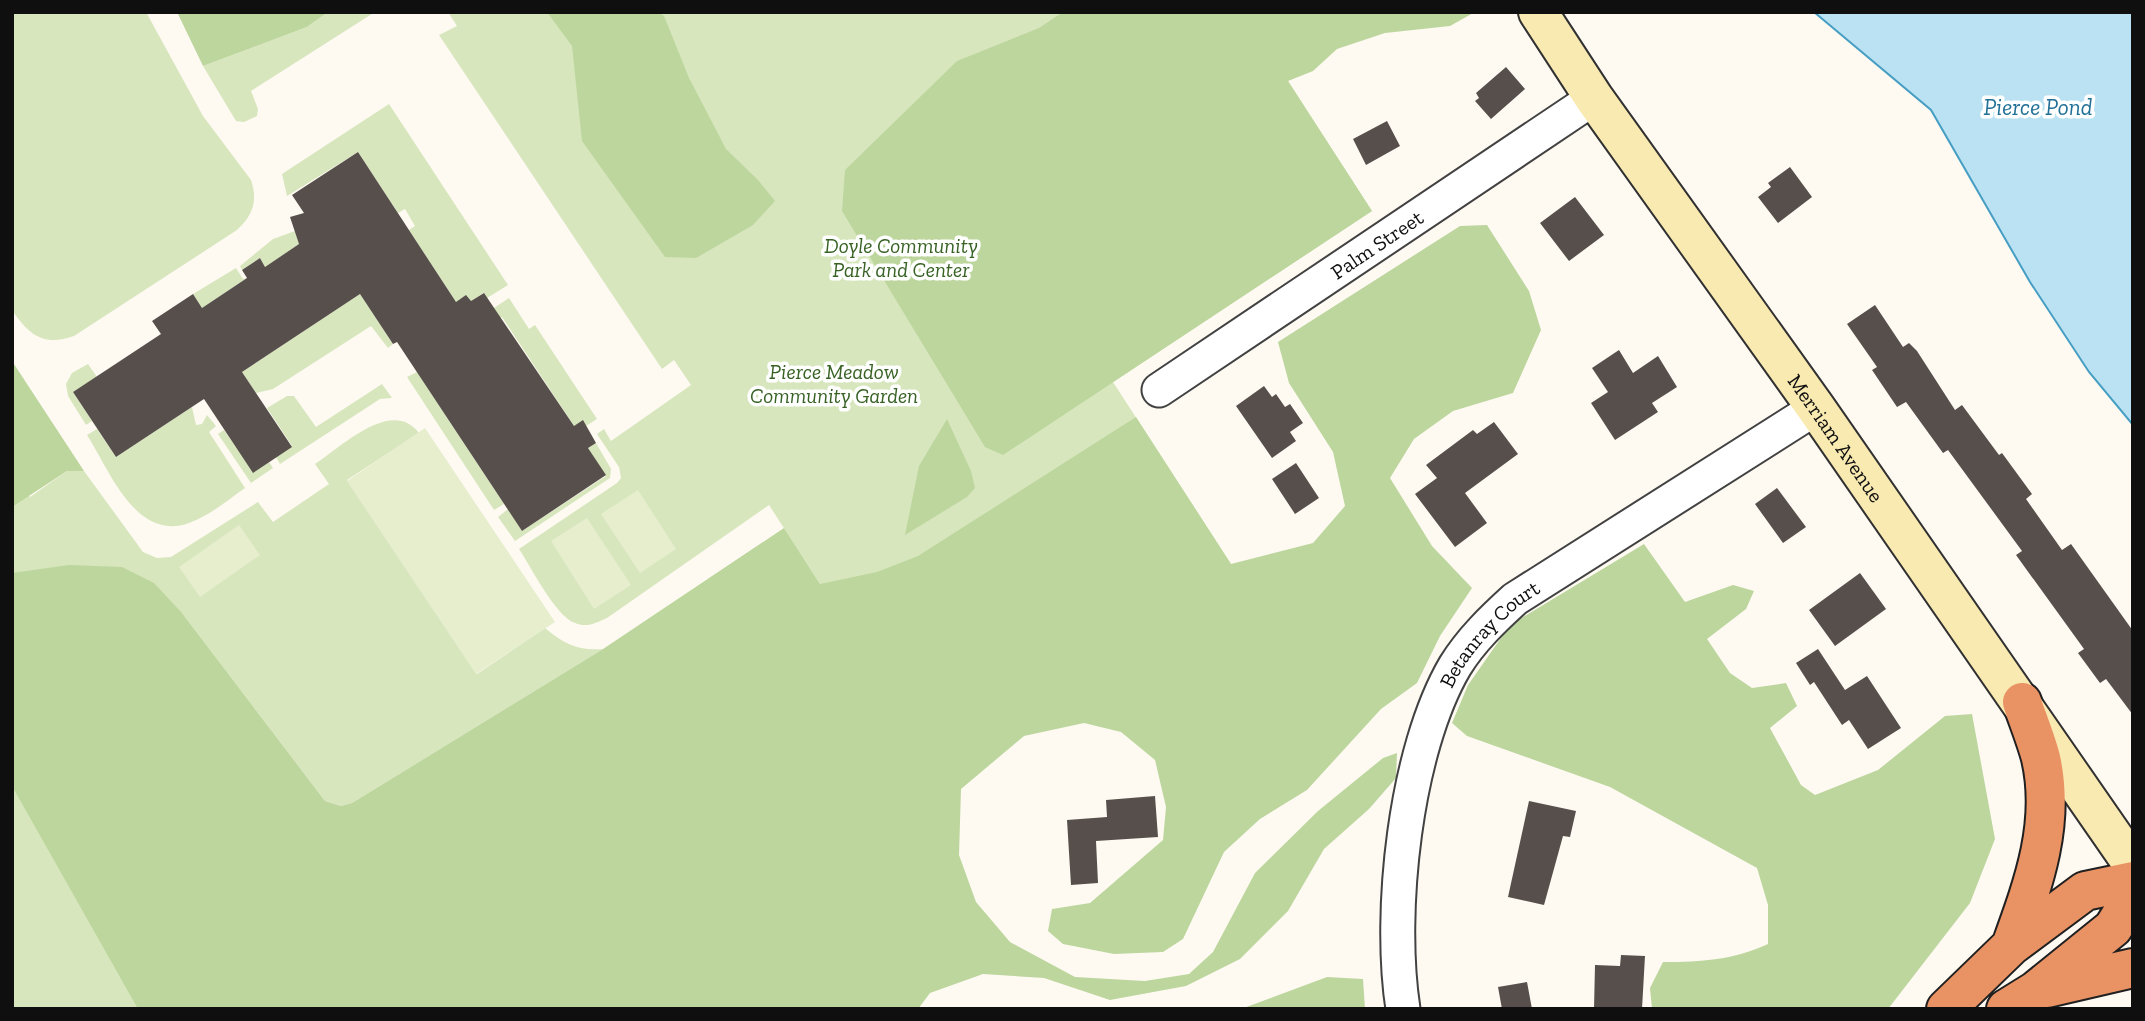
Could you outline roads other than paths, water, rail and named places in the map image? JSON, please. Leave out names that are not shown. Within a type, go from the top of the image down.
[{"type":"highway","points":[[2011,946],[2035,882],[2045,817],[2041,758],[2022,702]]},
{"type":"highway","points":[[1945,1009],[2011,946],[2085,891],[2133,881]]},
{"type":"highway","points":[[2021,1000],[2113,928],[2133,896]]},
{"type":"highway","points":[[2021,1000],[2133,968]]},
{"type":"main road","name":"Merriam Avenue","points":[[1538,12],[1594,98],[1816,408],[2133,864]]},
{"type":"street","name":"Palm Street","points":[[1159,390],[1594,98]]},
{"type":"street","name":"Betanray Court","points":[[1402,1009],[1396,911],[1405,830],[1422,753],[1437,705],[1455,666],[1483,629],[1515,598],[1816,408]]},
{"type":"water","name":"Pierce Pond","points":[[1814,12],[2133,12],[2133,425],[2089,372],[2030,282],[1931,110]]},
{"type":"park label","name":"Doyle Community Park and Center","points":[[901,257]]},
{"type":"park label","name":"Pierce Meadow Community Garden","points":[[834,383]]}]
